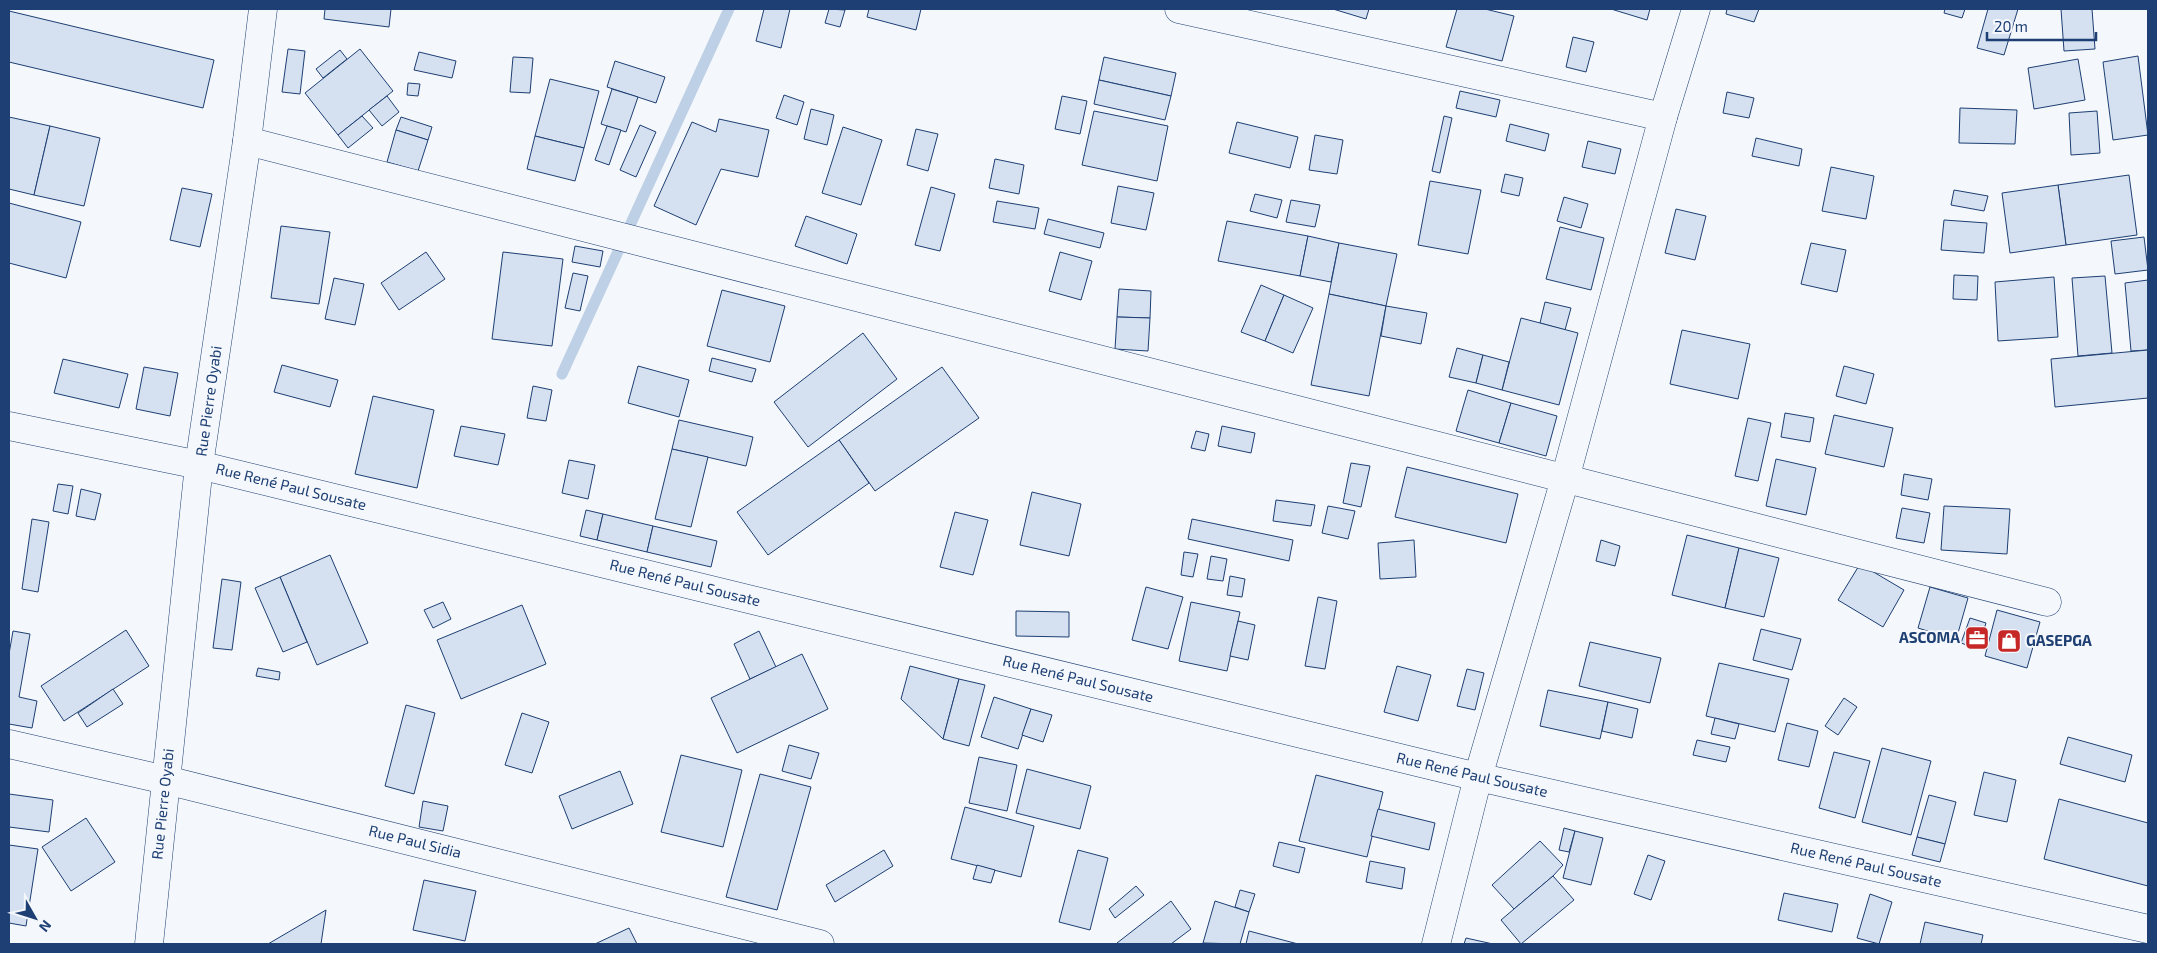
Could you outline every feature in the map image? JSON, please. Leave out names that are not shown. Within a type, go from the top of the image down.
[{"type":"street","name":"Rue Pierre Oyabi","points":[[149,944],[199,465],[247,141],[263,9]]},
{"type":"street","points":[[1179,9],[1663,117]]},
{"type":"street","points":[[1436,944],[1478,777],[1565,479],[1663,117],[1696,9]]},
{"type":"street","points":[[247,141],[2047,602]]},
{"type":"street","name":"Rue René Paul Sousate","points":[[9,426],[199,465],[1478,777],[2148,929]]},
{"type":"street","name":"Rue Paul Sidia","points":[[9,744],[166,780],[820,944]]},
{"type":"building","points":[[325,9],[391,9],[389,27],[324,19]]},
{"type":"building","points":[[764,9],[790,9],[781,48],[756,41]]},
{"type":"building","points":[[829,9],[845,10],[840,27],[825,23]]},
{"type":"building","points":[[869,9],[921,9],[916,30],[867,17]]},
{"type":"building","points":[[1333,9],[1369,9],[1366,19]]},
{"type":"building","points":[[1457,9],[1485,9],[1514,16],[1502,61],[1446,47]]},
{"type":"building","points":[[1611,9],[1650,9],[1647,20]]},
{"type":"building","points":[[1727,9],[1759,9],[1754,22],[1726,14]]},
{"type":"building","points":[[1945,9],[1965,9],[1962,18],[1944,13]]},
{"type":"building","points":[[1988,9],[2018,9],[2004,55],[1977,48]]},
{"type":"building","points":[[2061,9],[2092,9],[2095,49],[2064,51]]},
{"type":"building","points":[[9,11],[214,60],[203,108],[9,62]]},
{"type":"building","points":[[1573,37],[1594,42],[1586,72],[1566,67]]},
{"type":"building","points":[[288,49],[305,51],[300,94],[282,92]]},
{"type":"building","points":[[360,49],[393,91],[338,135],[305,93]]},
{"type":"building","points":[[340,50],[347,59],[323,78],[316,69]]},
{"type":"building","points":[[419,52],[456,61],[452,78],[414,70]]},
{"type":"building","points":[[2138,56],[2148,135],[2113,140],[2103,62]]},
{"type":"building","points":[[513,57],[533,58],[530,93],[510,92]]},
{"type":"building","points":[[1104,57],[1176,73],[1171,96],[1099,80]]},
{"type":"building","points":[[2078,59],[2085,100],[2034,109],[2028,68]]},
{"type":"building","points":[[615,61],[665,77],[656,103],[607,87]]},
{"type":"building","points":[[550,79],[599,91],[584,148],[535,136]]},
{"type":"building","points":[[1099,80],[1171,96],[1165,120],[1094,104]]},
{"type":"building","points":[[408,83],[420,84],[418,96],[407,95]]},
{"type":"building","points":[[612,89],[638,97],[626,132],[601,124]]},
{"type":"building","points":[[1460,91],[1500,100],[1496,117],[1456,108]]},
{"type":"building","points":[[1727,92],[1754,98],[1749,118],[1723,113]]},
{"type":"building","points":[[784,95],[804,102],[797,125],[776,118]]},
{"type":"building","points":[[387,96],[399,112],[382,126],[369,110]]},
{"type":"building","points":[[1062,96],[1087,101],[1080,134],[1055,129]]},
{"type":"building","points":[[1960,108],[2017,110],[2015,144],[1959,143]]},
{"type":"building","points":[[811,109],[834,115],[827,145],[804,139]]},
{"type":"building","points":[[1094,111],[1168,126],[1157,181],[1082,165]]},
{"type":"building","points":[[2097,111],[2100,153],[2071,155],[2069,113]]},
{"type":"building","points":[[362,116],[373,128],[348,148],[338,135]]},
{"type":"building","points":[[1444,116],[1452,118],[1440,173],[1432,171]]},
{"type":"building","points":[[9,117],[50,126],[34,195],[9,189]]},
{"type":"building","points":[[401,117],[432,127],[428,140],[396,130]]},
{"type":"building","points":[[719,119],[769,130],[758,177],[721,169],[696,225],[654,206],[692,122],[716,132]]},
{"type":"building","points":[[1237,122],[1298,137],[1290,168],[1229,153]]},
{"type":"building","points":[[1510,124],[1549,134],[1545,151],[1506,141]]},
{"type":"building","points":[[640,125],[656,132],[636,177],[620,170]]},
{"type":"building","points":[[50,126],[100,138],[84,206],[34,195]]},
{"type":"building","points":[[607,126],[621,130],[609,165],[595,160]]},
{"type":"building","points":[[843,127],[882,140],[861,205],[822,193]]},
{"type":"building","points":[[916,129],[938,134],[928,171],[907,165]]},
{"type":"building","points":[[396,130],[428,140],[418,171],[387,162]]},
{"type":"building","points":[[1315,135],[1343,140],[1337,174],[1309,170]]},
{"type":"building","points":[[535,136],[584,148],[575,181],[527,169]]},
{"type":"building","points":[[1756,138],[1802,149],[1799,166],[1752,156]]},
{"type":"building","points":[[1588,141],[1621,149],[1615,174],[1582,167]]},
{"type":"building","points":[[995,159],[1024,165],[1019,194],[989,188]]},
{"type":"building","points":[[1831,167],[1874,176],[1866,219],[1822,211]]},
{"type":"building","points":[[1505,174],[1523,178],[1519,196],[1501,192]]},
{"type":"building","points":[[2129,175],[2137,235],[2066,245],[2058,185]]},
{"type":"building","points":[[1430,181],[1481,190],[1468,254],[1418,245]]},
{"type":"building","points":[[2058,185],[2066,245],[2010,253],[2002,193]]},
{"type":"building","points":[[1118,186],[1154,193],[1146,230],[1111,223]]},
{"type":"building","points":[[931,187],[955,194],[940,251],[915,245]]},
{"type":"building","points":[[182,188],[212,194],[200,247],[170,240]]},
{"type":"building","points":[[1954,190],[1988,196],[1984,211],[1951,205]]},
{"type":"building","points":[[1255,194],[1282,200],[1277,218],[1250,211]]},
{"type":"building","points":[[1564,197],[1588,204],[1581,228],[1557,221]]},
{"type":"building","points":[[1291,200],[1320,205],[1315,227],[1286,222]]},
{"type":"building","points":[[997,201],[1039,208],[1035,229],[993,222]]},
{"type":"building","points":[[9,203],[81,222],[66,278],[9,263]]},
{"type":"building","points":[[1676,209],[1706,216],[1695,260],[1665,253]]},
{"type":"building","points":[[806,216],[857,234],[847,264],[795,246]]},
{"type":"building","points":[[1048,219],[1104,233],[1100,248],[1044,234]]},
{"type":"building","points":[[1944,220],[1987,223],[1984,253],[1941,250]]},
{"type":"building","points":[[1227,221],[1308,236],[1300,276],[1218,261]]},
{"type":"building","points":[[281,226],[330,232],[319,304],[271,298]]},
{"type":"building","points":[[1560,227],[1604,238],[1591,290],[1546,279]]},
{"type":"building","points":[[1308,236],[1339,243],[1331,282],[1300,276]]},
{"type":"building","points":[[2144,237],[2148,270],[2115,274],[2111,241]]},
{"type":"building","points":[[1339,243],[1397,254],[1386,306],[1329,294]]},
{"type":"building","points":[[1811,243],[1846,250],[1837,292],[1801,284]]},
{"type":"building","points":[[575,246],[603,251],[600,267],[572,262]]},
{"type":"building","points":[[426,252],[445,279],[399,310],[381,283]]},
{"type":"building","points":[[503,252],[563,259],[552,346],[492,339]]},
{"type":"building","points":[[1060,252],[1092,261],[1081,300],[1049,291]]},
{"type":"building","points":[[573,273],[588,276],[580,311],[565,308]]},
{"type":"building","points":[[1954,275],[1978,276],[1977,300],[1953,299]]},
{"type":"building","points":[[2105,276],[2112,353],[2078,356],[2072,278]]},
{"type":"building","points":[[2054,277],[2058,337],[1998,341],[1995,282]]},
{"type":"building","points":[[334,278],[364,284],[355,325],[325,319]]},
{"type":"building","points":[[2148,280],[2148,350],[2131,351],[2125,283]]},
{"type":"building","points":[[1261,285],[1284,295],[1265,341],[1241,332]]},
{"type":"building","points":[[1119,289],[1151,291],[1150,318],[1117,317]]},
{"type":"building","points":[[722,290],[785,306],[770,362],[707,346]]},
{"type":"building","points":[[1329,294],[1386,306],[1369,396],[1311,385]]},
{"type":"building","points":[[1284,295],[1313,308],[1293,353],[1265,341]]},
{"type":"building","points":[[1545,302],[1571,308],[1565,330],[1540,323]]},
{"type":"building","points":[[1386,306],[1427,313],[1421,344],[1381,336]]},
{"type":"building","points":[[1117,317],[1150,318],[1148,351],[1115,349]]},
{"type":"building","points":[[1521,318],[1578,333],[1559,405],[1502,390]]},
{"type":"building","points":[[1682,330],[1750,344],[1738,399],[1670,384]]},
{"type":"building","points":[[863,333],[897,379],[808,447],[774,402]]},
{"type":"building","points":[[1457,348],[1483,355],[1476,383],[1449,377]]},
{"type":"building","points":[[2148,350],[2148,398],[2055,407],[2051,359]]},
{"type":"building","points":[[1483,355],[1509,362],[1502,390],[1476,383]]},
{"type":"building","points":[[712,358],[756,369],[752,382],[709,371]]},
{"type":"building","points":[[63,359],[128,374],[119,408],[54,393]]},
{"type":"building","points":[[282,365],[338,380],[330,407],[274,392]]},
{"type":"building","points":[[638,366],[689,380],[679,417],[628,403]]},
{"type":"building","points":[[1844,366],[1874,374],[1866,404],[1836,396]]},
{"type":"building","points":[[144,367],[178,373],[170,416],[136,409]]},
{"type":"building","points":[[942,367],[979,418],[875,491],[839,440]]},
{"type":"building","points":[[533,386],[552,390],[546,421],[527,418]]},
{"type":"building","points":[[1468,390],[1511,403],[1499,443],[1456,431]]},
{"type":"building","points":[[373,396],[434,410],[417,488],[355,474]]},
{"type":"building","points":[[1511,403],[1557,416],[1546,456],[1499,443]]},
{"type":"building","points":[[1785,413],[1814,418],[1810,442],[1781,437]]},
{"type":"building","points":[[1834,415],[1893,428],[1884,467],[1825,454]]},
{"type":"building","points":[[1748,418],[1771,423],[1758,481],[1735,476]]},
{"type":"building","points":[[679,420],[753,437],[746,466],[672,449]]},
{"type":"building","points":[[461,426],[505,434],[498,465],[454,456]]},
{"type":"building","points":[[1222,426],[1255,433],[1251,453],[1218,446]]},
{"type":"building","points":[[1196,431],[1209,434],[1205,451],[1191,448]]},
{"type":"building","points":[[839,440],[869,483],[768,555],[737,512]]},
{"type":"building","points":[[672,449],[708,457],[691,527],[655,519]]},
{"type":"building","points":[[1776,459],[1816,468],[1806,515],[1766,506]]},
{"type":"building","points":[[569,460],[595,465],[588,499],[562,493]]},
{"type":"building","points":[[1351,463],[1370,466],[1361,507],[1343,503]]},
{"type":"building","points":[[1407,467],[1518,494],[1506,543],[1395,517]]},
{"type":"building","points":[[1904,474],[1932,479],[1928,500],[1901,495]]},
{"type":"building","points":[[58,484],[73,486],[68,514],[53,511]]},
{"type":"building","points":[[81,489],[101,494],[95,520],[76,516]]},
{"type":"building","points":[[1032,492],[1081,504],[1069,556],[1020,545]]},
{"type":"building","points":[[1276,500],[1315,505],[1311,526],[1273,521]]},
{"type":"building","points":[[1328,506],[1355,511],[1348,539],[1322,533]]},
{"type":"building","points":[[1944,506],[2010,509],[2007,554],[1941,550]]},
{"type":"building","points":[[1902,508],[1930,513],[1924,543],[1896,538]]},
{"type":"building","points":[[586,510],[603,514],[597,540],[580,536]]},
{"type":"building","points":[[955,512],[988,520],[973,575],[940,567]]},
{"type":"building","points":[[603,514],[653,526],[647,552],[597,540]]},
{"type":"building","points":[[32,519],[49,522],[38,592],[22,589]]},
{"type":"building","points":[[1192,519],[1293,540],[1289,561],[1188,539]]},
{"type":"building","points":[[653,526],[717,541],[711,567],[647,552]]},
{"type":"building","points":[[1687,535],[1739,548],[1725,608],[1672,595]]},
{"type":"building","points":[[1414,540],[1416,577],[1380,579],[1378,543]]},
{"type":"building","points":[[1601,540],[1620,546],[1615,566],[1596,561]]},
{"type":"building","points":[[1739,548],[1779,558],[1764,617],[1725,608]]},
{"type":"building","points":[[1184,552],[1198,554],[1193,577],[1181,575]]},
{"type":"building","points":[[330,555],[368,643],[317,665],[280,577]]},
{"type":"building","points":[[1211,556],[1227,559],[1223,581],[1207,579]]},
{"type":"building","points":[[1860,564],[1904,590],[1883,627],[1838,600]]},
{"type":"building","points":[[1230,576],[1245,579],[1242,597],[1227,595]]},
{"type":"building","points":[[280,577],[307,642],[283,652],[255,588]]},
{"type":"building","points":[[222,579],[241,582],[232,650],[213,648]]},
{"type":"building","points":[[1146,587],[1183,597],[1168,649],[1132,640]]},
{"type":"building","points":[[1930,587],[1968,598],[1956,640],[1918,628]]},
{"type":"building","points":[[1318,597],[1337,601],[1325,669],[1305,666]]},
{"type":"building","points":[[443,602],[451,619],[433,628],[424,610]]},
{"type":"building","points":[[1191,602],[1240,612],[1227,671],[1179,661]]},
{"type":"building","points":[[522,605],[546,664],[461,699],[437,640]]},
{"type":"building","points":[[1997,610],[2040,622],[2027,668],[1985,656]]},
{"type":"building","points":[[1016,611],[1069,612],[1069,637],[1016,636]]},
{"type":"building","points":[[1970,618],[1986,623],[1978,649],[1961,643]]},
{"type":"building","points":[[1238,621],[1255,625],[1248,660],[1230,656]]},
{"type":"building","points":[[1761,629],[1801,639],[1792,670],[1753,660]]},
{"type":"building","points":[[126,630],[149,666],[64,721],[41,686]]},
{"type":"building","points":[[13,631],[30,634],[19,697],[37,701],[32,728],[9,724],[9,654]]},
{"type":"building","points":[[759,631],[776,667],[750,679],[734,644]]},
{"type":"building","points":[[1590,642],[1661,658],[1650,703],[1579,686]]},
{"type":"building","points":[[802,654],[828,709],[737,753],[711,698]]},
{"type":"building","points":[[1719,663],[1789,679],[1775,732],[1706,716]]},
{"type":"building","points":[[910,666],[959,679],[943,739],[901,699]]},
{"type":"building","points":[[1397,666],[1431,675],[1418,721],[1384,712]]},
{"type":"building","points":[[258,668],[280,672],[279,680],[256,676]]},
{"type":"building","points":[[1467,669],[1484,673],[1475,710],[1457,706]]},
{"type":"building","points":[[959,679],[985,685],[969,746],[943,739]]},
{"type":"building","points":[[113,689],[123,704],[87,727],[78,713]]},
{"type":"building","points":[[1548,690],[1608,702],[1600,739],[1540,726]]},
{"type":"building","points":[[994,697],[1031,709],[1018,749],[981,737]]},
{"type":"building","points":[[1844,698],[1857,707],[1838,735],[1825,726]]},
{"type":"building","points":[[1608,702],[1638,709],[1632,738],[1602,731]]},
{"type":"building","points":[[406,705],[435,713],[414,794],[385,786]]},
{"type":"building","points":[[1031,709],[1052,715],[1043,742],[1022,735]]},
{"type":"building","points":[[522,713],[549,722],[532,773],[505,765]]},
{"type":"building","points":[[1715,718],[1739,724],[1735,739],[1711,734]]},
{"type":"building","points":[[1787,723],[1818,731],[1809,767],[1778,760]]},
{"type":"building","points":[[2068,737],[2132,755],[2125,782],[2060,764]]},
{"type":"building","points":[[1697,740],[1730,747],[1726,762],[1693,755]]},
{"type":"building","points":[[789,745],[819,753],[811,779],[782,771]]},
{"type":"building","points":[[1882,748],[1931,761],[1911,835],[1862,822]]},
{"type":"building","points":[[1834,752],[1870,761],[1855,818],[1819,808]]},
{"type":"building","points":[[681,755],[742,770],[723,847],[661,832]]},
{"type":"building","points":[[979,757],[1017,765],[1007,811],[969,803]]},
{"type":"building","points":[[1027,769],[1091,786],[1080,829],[1016,813]]},
{"type":"building","points":[[620,771],[633,804],[572,829],[559,796]]},
{"type":"building","points":[[1984,772],[2016,780],[2007,822],[1974,815]]},
{"type":"building","points":[[760,774],[811,787],[777,910],[726,897]]},
{"type":"building","points":[[1316,775],[1383,792],[1367,857],[1299,841]]},
{"type":"building","points":[[9,794],[53,800],[49,832],[9,827]]},
{"type":"building","points":[[1929,795],[1956,802],[1945,844],[1917,837]]},
{"type":"building","points":[[2059,799],[2148,823],[2148,886],[2044,859]]},
{"type":"building","points":[[423,801],[448,806],[443,831],[419,827]]},
{"type":"building","points":[[965,807],[1034,826],[1021,877],[951,859]]},
{"type":"building","points":[[1378,809],[1435,823],[1429,850],[1371,836]]},
{"type":"building","points":[[86,818],[115,862],[71,891],[42,847]]},
{"type":"building","points":[[1564,828],[1575,831],[1569,852],[1559,850]]},
{"type":"building","points":[[1575,831],[1603,838],[1591,885],[1563,878]]},
{"type":"building","points":[[1917,837],[1945,844],[1940,862],[1912,855]]},
{"type":"building","points":[[1540,841],[1563,865],[1553,876],[1514,909],[1492,885]]},
{"type":"building","points":[[1279,842],[1305,848],[1299,873],[1273,866]]},
{"type":"building","points":[[9,845],[38,849],[26,926],[9,923]]},
{"type":"building","points":[[884,850],[893,866],[835,902],[826,885]]},
{"type":"building","points":[[1078,850],[1108,858],[1090,930],[1059,922]]},
{"type":"building","points":[[1648,855],[1665,861],[1651,900],[1634,894]]},
{"type":"building","points":[[1370,861],[1405,868],[1402,889],[1366,882]]},
{"type":"building","points":[[977,865],[995,870],[991,883],[973,879]]},
{"type":"building","points":[[1553,876],[1574,900],[1521,944],[1501,920]]},
{"type":"building","points":[[424,880],[476,891],[465,941],[413,930]]},
{"type":"building","points":[[1136,886],[1144,895],[1115,918],[1109,909]]},
{"type":"building","points":[[1240,890],[1255,894],[1249,912],[1235,907]]},
{"type":"building","points":[[1784,893],[1838,904],[1832,932],[1778,920]]},
{"type":"building","points":[[1870,894],[1892,902],[1879,944],[1857,938]]},
{"type":"building","points":[[1171,901],[1191,929],[1171,944],[1117,943]]},
{"type":"building","points":[[1215,901],[1249,912],[1240,944],[1203,943]]},
{"type":"building","points":[[326,910],[321,944],[268,944]]},
{"type":"building","points":[[1925,922],[1983,935],[1981,944],[1920,944]]},
{"type":"building","points":[[629,928],[637,944],[595,944]]},
{"type":"building","points":[[1249,931],[1298,944],[1246,944]]},
{"type":"building","points":[[1466,938],[1493,944],[1464,944]]},
{"type":"waterway","points":[[562,374],[729,9]]},
{"type":"place","name":"ASCOMA","points":[[1977,638]]},
{"type":"place","name":"GASEPGA","points":[[2009,641]]}]
